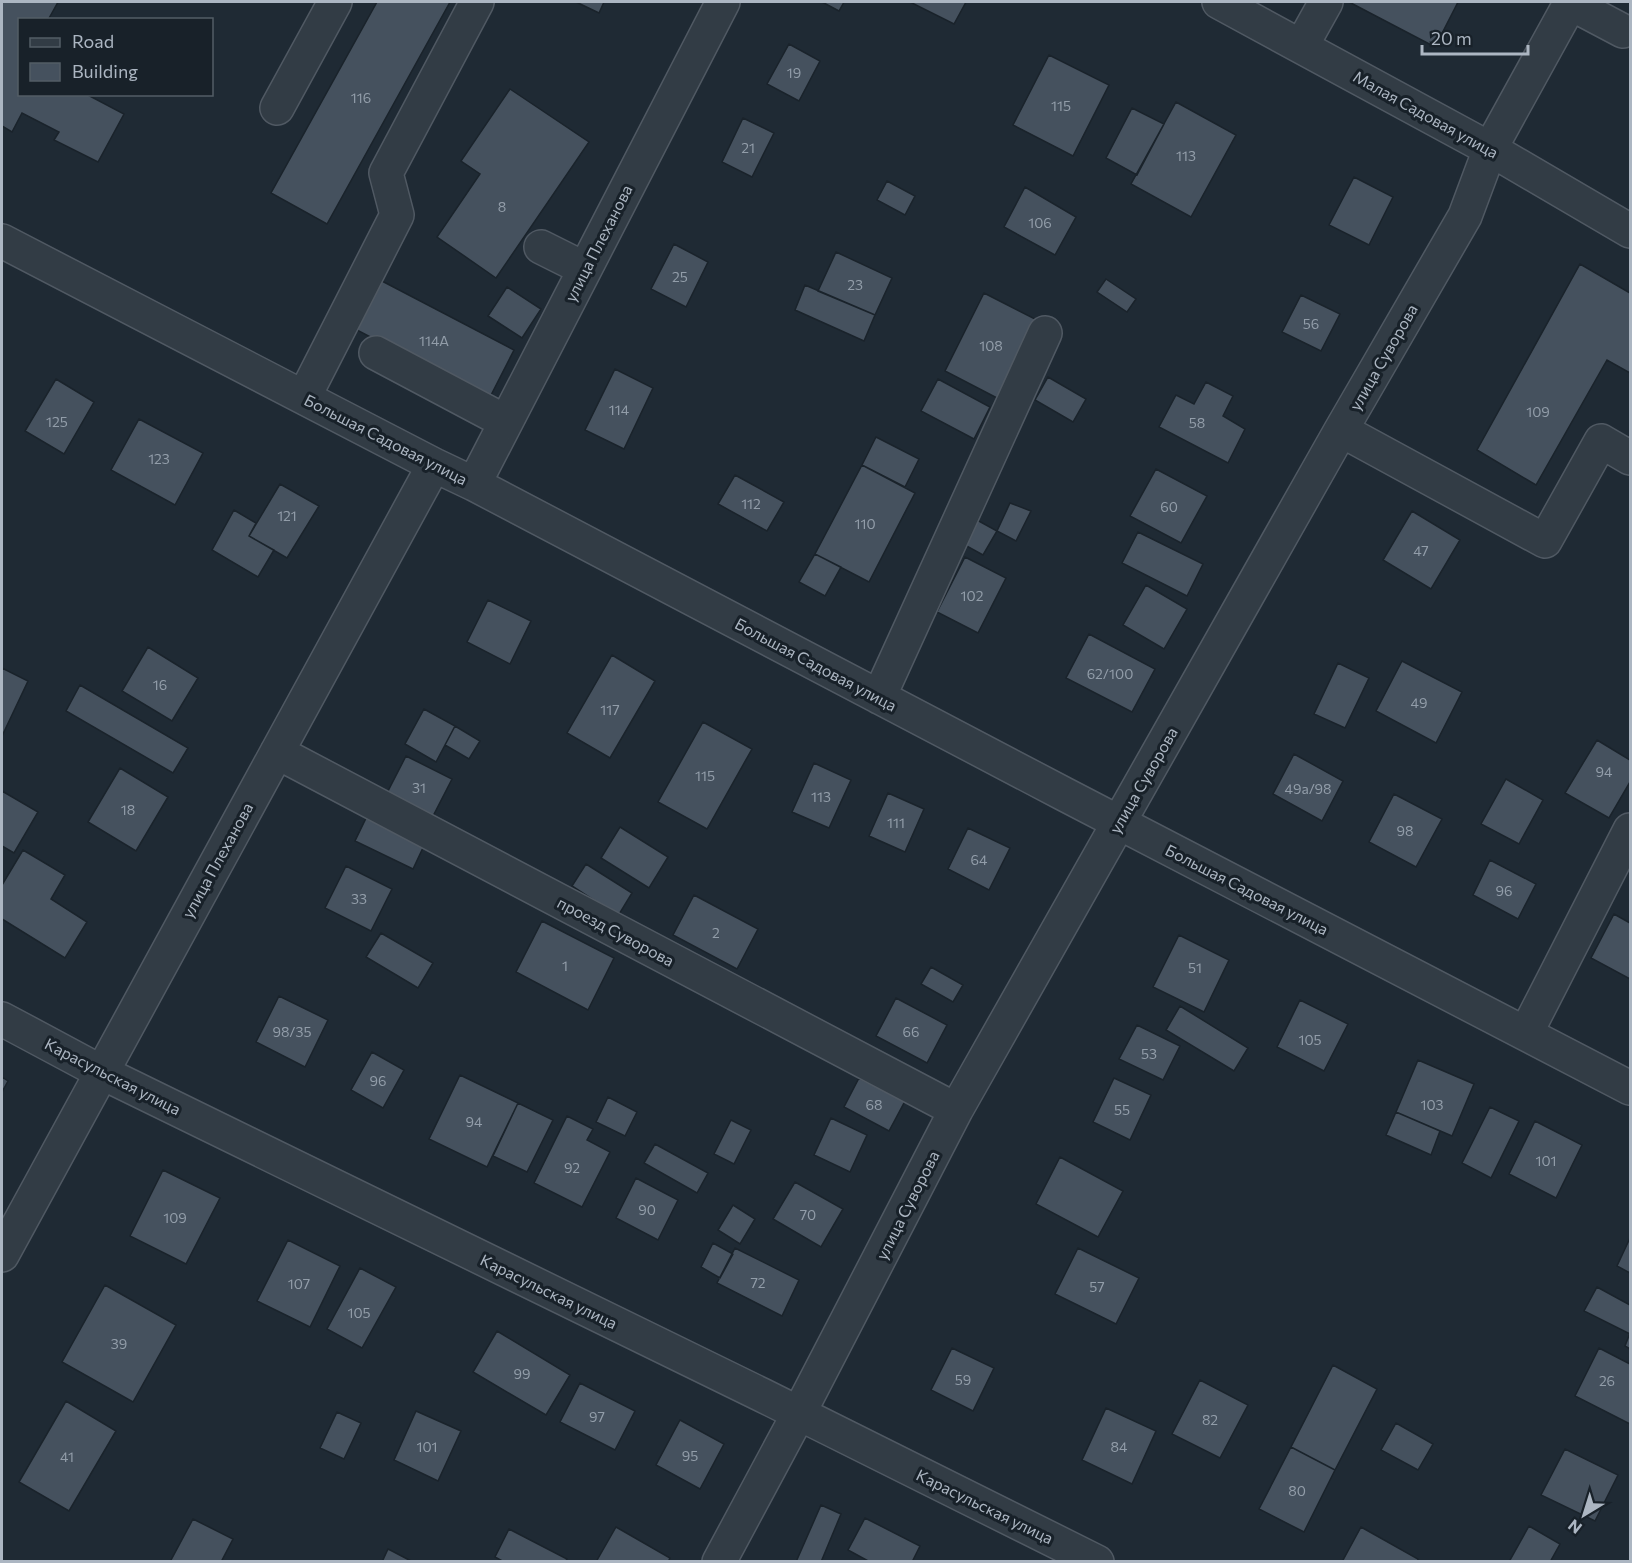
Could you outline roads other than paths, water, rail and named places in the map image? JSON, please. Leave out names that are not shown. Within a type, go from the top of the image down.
[{"type":"street","points":[[277,108],[335,2]]},
{"type":"street","points":[[304,397],[397,215],[386,172],[477,2]]},
{"type":"street","name":"улица Плеханова","points":[[474,484],[723,2]]},
{"type":"street","name":"Малая Садовая улица","points":[[1219,2],[1490,148],[1630,231]]},
{"type":"street","points":[[1302,45],[1326,2]]},
{"type":"street","points":[[1571,2],[1623,31]]},
{"type":"street","name":"улица Суворова","points":[[719,1562],[956,1110],[1119,822],[1312,455],[1341,430],[1465,216],[1490,148],[1571,2]]},
{"type":"street","name":"Большая Садовая улица","points":[[2,241],[474,484],[1630,1088]]},
{"type":"street","points":[[541,247],[585,269]]},
{"type":"street","points":[[879,697],[1045,333]]},
{"type":"street","points":[[376,353],[506,422]]},
{"type":"street","points":[[1341,430],[1545,541],[1601,441],[1630,458]]},
{"type":"street","name":"улица Плеханова","points":[[2,1255],[434,465]]},
{"type":"street","name":"проезд Суворова","points":[[277,752],[956,1110]]},
{"type":"street","points":[[1526,1033],[1630,830]]},
{"type":"street","name":"Карасульская улица","points":[[2,1019],[101,1072],[799,1413],[1097,1562]]}]
